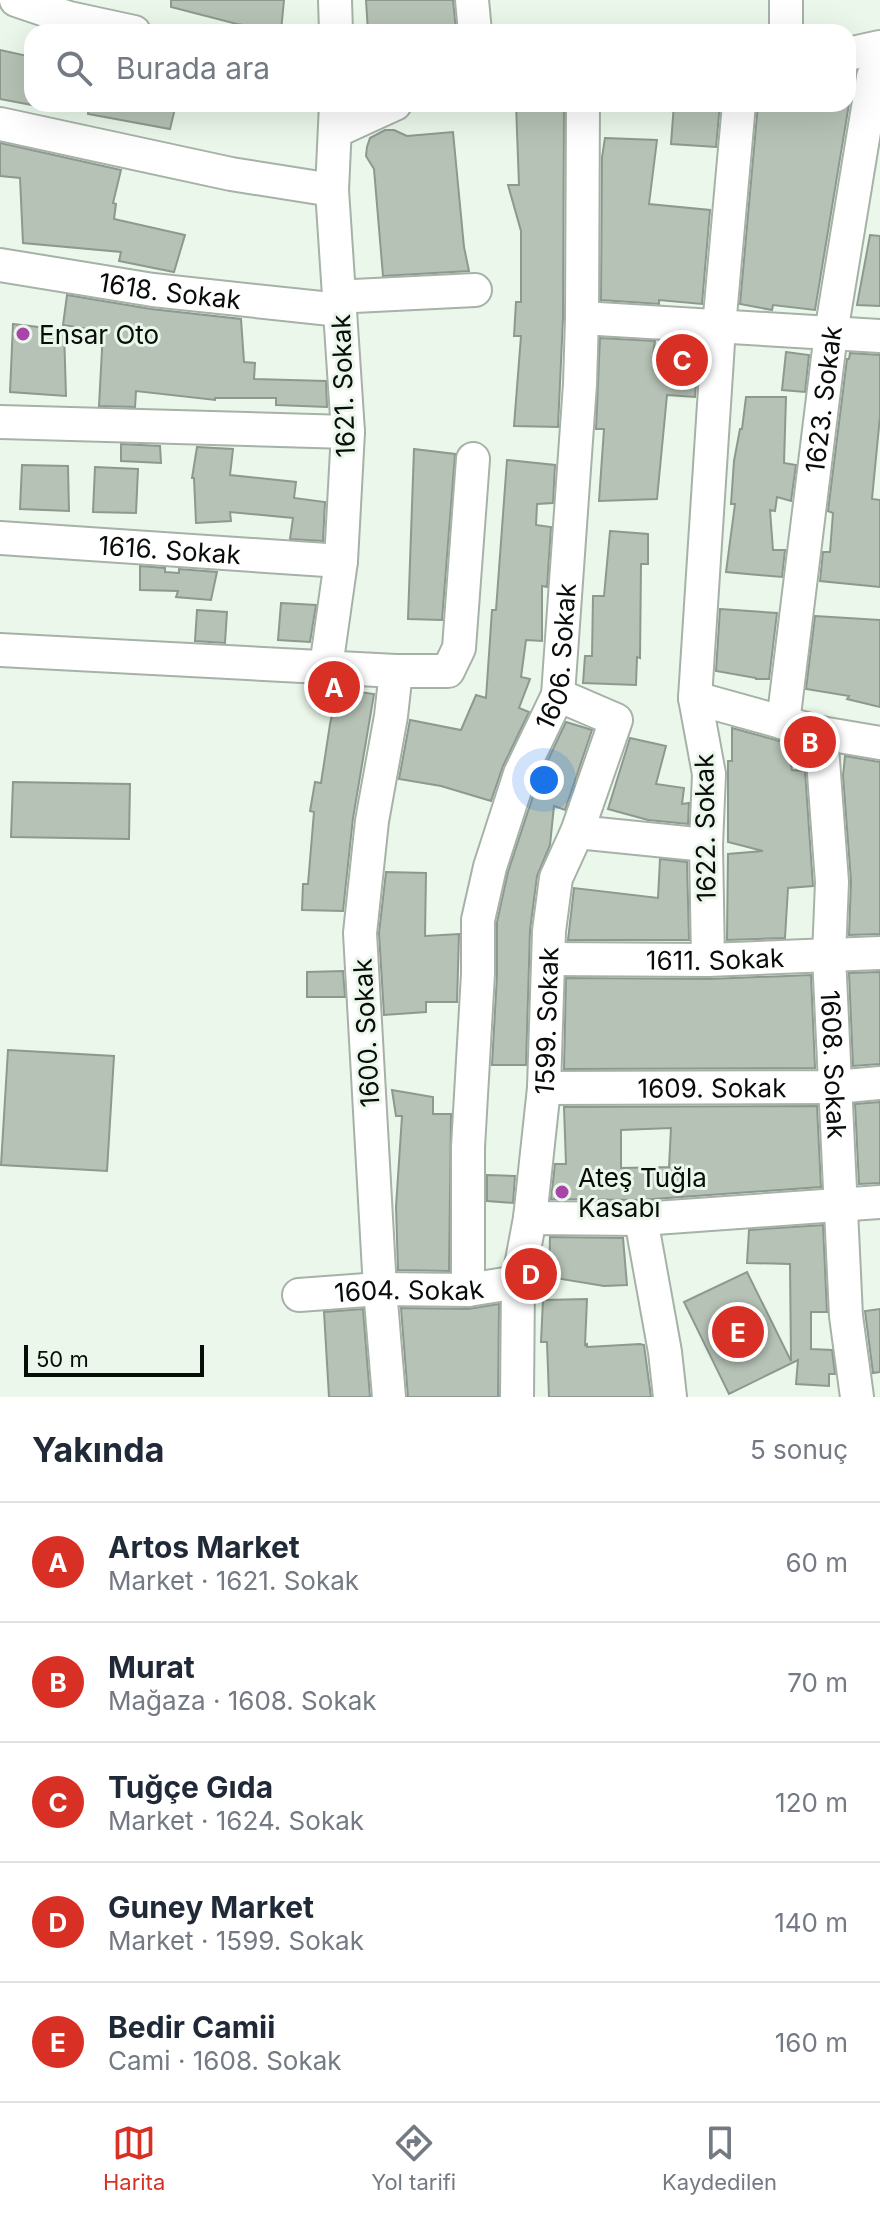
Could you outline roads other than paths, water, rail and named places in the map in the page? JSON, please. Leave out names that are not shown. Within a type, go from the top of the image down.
[{"type":"street","points":[[16,0],[97,24]]},
{"type":"street","points":[[335,0],[336,24]]},
{"type":"street","points":[[472,0],[474,24]]},
{"type":"street","points":[[786,0],[786,24]]},
{"type":"street","name":"1623. Sokak","points":[[783,723],[831,333],[870,69]]},
{"type":"street","points":[[336,118],[361,112]]},
{"type":"street","name":"1606. Sokak","points":[[468,1290],[468,1147],[478,920],[490,867],[520,774],[558,695],[582,318],[583,112]]},
{"type":"street","name":"1622. Sokak","points":[[708,960],[706,845],[709,774],[695,698],[719,327],[738,112]]},
{"type":"street","name":"1621. Sokak","points":[[326,667],[341,561],[348,432],[332,190],[336,118]]},
{"type":"street","points":[[0,124],[231,174],[332,190]]},
{"type":"street","name":"1618. Sokak","points":[[0,265],[153,290],[340,302],[354,296],[475,290]]},
{"type":"street","points":[[582,318],[880,336]]},
{"type":"street","points":[[0,422],[348,432]]},
{"type":"street","points":[[0,650],[396,671],[448,671],[459,648],[473,459]]},
{"type":"street","name":"1616. Sokak","points":[[0,538],[341,561]]},
{"type":"street","name":"1600. Sokak","points":[[389,1397],[360,933],[372,821],[396,671]]},
{"type":"street","name":"1599. Sokak","points":[[517,1397],[518,1282],[530,1218],[544,1088],[549,931],[556,878],[577,832],[616,720],[558,695]]},
{"type":"street","points":[[695,698],[821,733],[880,743]]},
{"type":"street","name":"1608. Sokak","points":[[821,733],[832,882],[829,956],[846,1316],[857,1397]]},
{"type":"street","points":[[577,832],[706,845]]},
{"type":"street","name":"1611. Sokak","points":[[549,959],[708,960],[880,953]]},
{"type":"street","name":"1609. Sokak","points":[[544,1088],[835,1087],[880,1083]]},
{"type":"street","points":[[530,1218],[641,1219],[880,1202]]},
{"type":"street","points":[[641,1219],[670,1397]]},
{"type":"street","name":"1604. Sokak","points":[[299,1295],[380,1289],[468,1290],[518,1282]]},
{"type":"place","name":"Ensar Oto","points":[[23,334]]},
{"type":"place","name":"Tuğçe Gıda","points":[[682,360]]},
{"type":"place","name":"Artos Market","points":[[334,687]]},
{"type":"place","name":"Murat","points":[[810,742]]},
{"type":"place","name":"Ateş Tuğla Kasabı","points":[[562,1192]]},
{"type":"place","name":"Guney Market","points":[[531,1274]]},
{"type":"place","name":"Bedir Camii","points":[[738,1332]]}]
